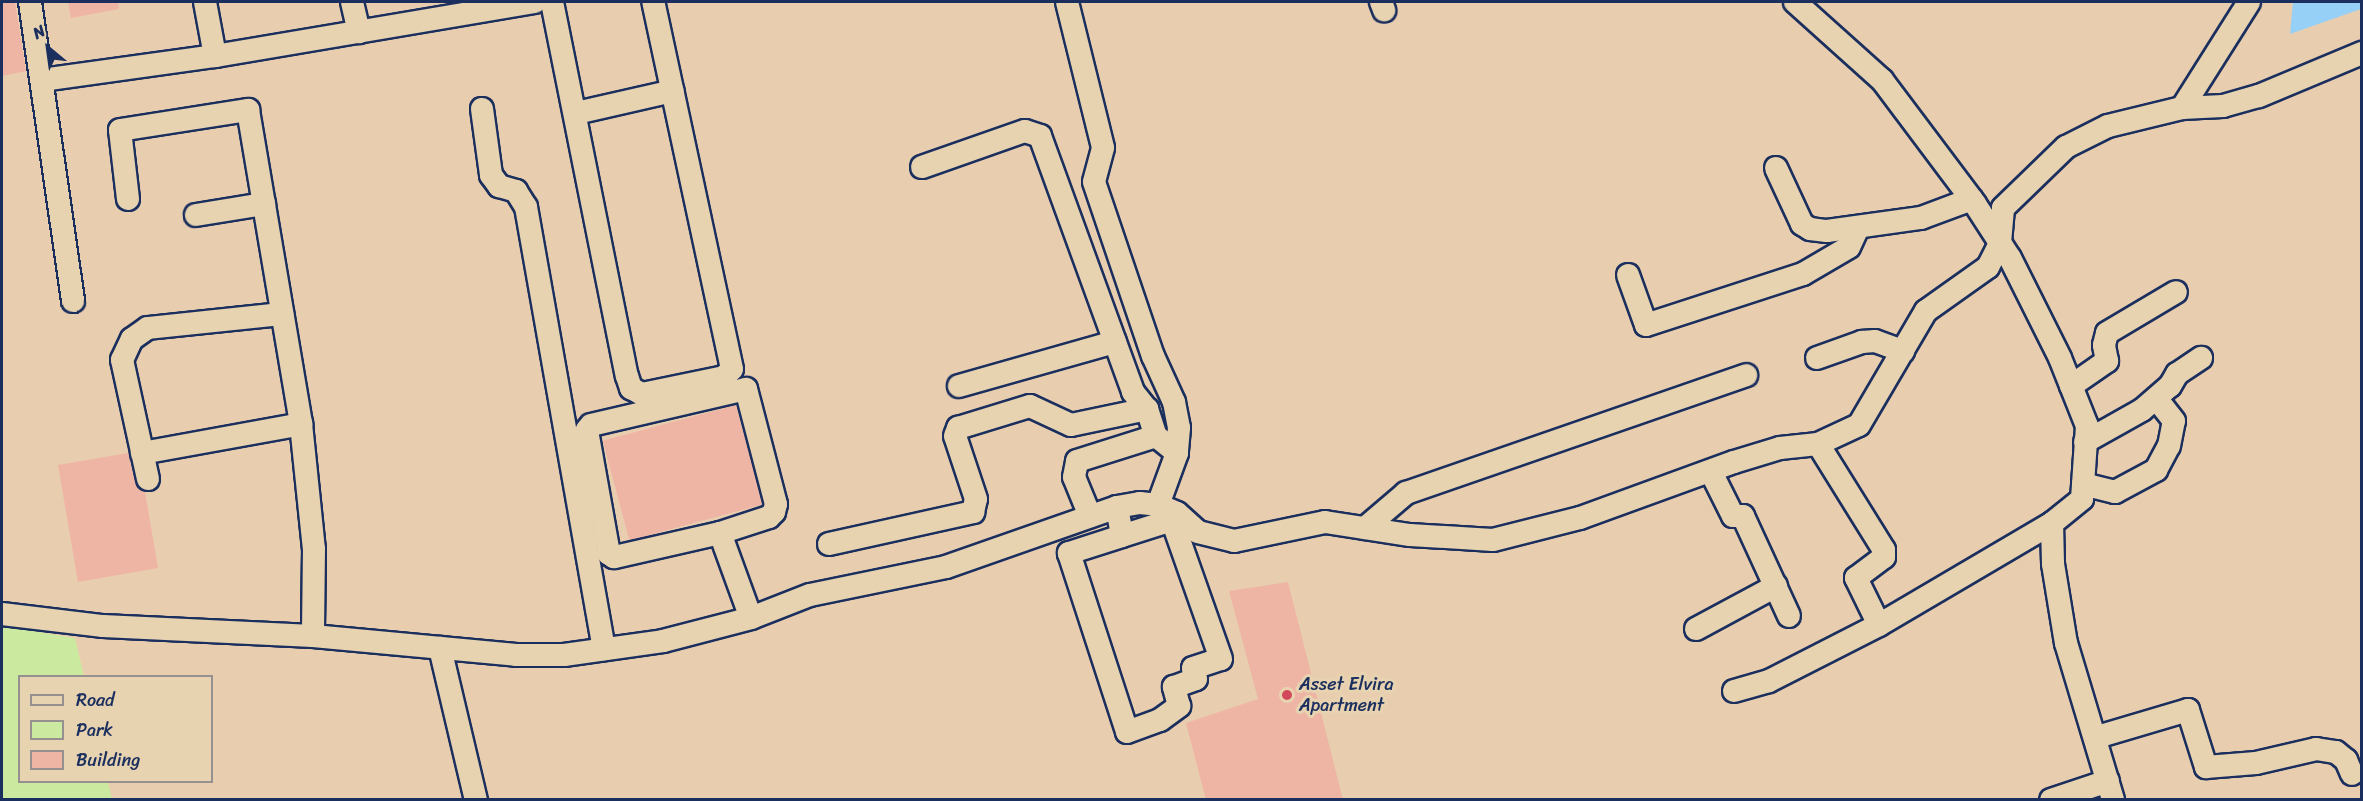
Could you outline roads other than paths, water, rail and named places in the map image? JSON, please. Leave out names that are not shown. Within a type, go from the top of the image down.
[{"type":"street","points":[[30,2],[73,301]]},
{"type":"street","points":[[205,2],[215,56]]},
{"type":"street","points":[[352,2],[359,32]]},
{"type":"street","points":[[42,80],[215,56],[534,2]]},
{"type":"street","points":[[552,2],[632,388],[642,394],[724,377],[732,369],[653,2]]},
{"type":"street","points":[[1067,2],[1103,148],[1094,182],[1153,356],[1174,402],[1179,428],[1177,453],[1158,505]]},
{"type":"street","points":[[1734,691],[1769,681],[1879,625],[2052,523],[2082,499],[2086,426],[2071,386],[2000,243],[1972,199],[1882,80],[1795,2]]},
{"type":"street","points":[[2182,108],[2249,2]]},
{"type":"street","points":[[2,614],[103,626],[313,636],[516,655],[564,655],[663,640],[751,618],[810,595],[946,567],[1117,507],[1158,505],[1177,513],[1198,532],[1234,541],[1325,522],[1410,535],[1493,540],[1581,518],[1780,448],[1818,444],[1859,425],[1926,312],[1988,267],[2000,243],[2003,208],[2066,147],[2108,126],[2182,108],[2223,106],[2259,96],[2361,53]]},
{"type":"street","points":[[576,113],[673,91]]},
{"type":"street","points":[[482,109],[490,175],[499,186],[516,191],[526,207],[604,649]]},
{"type":"street","points":[[128,199],[120,130],[248,110],[301,424],[314,549],[313,636]]},
{"type":"street","points":[[922,167],[1025,131],[1040,136],[1132,392],[1146,409],[1156,436],[1177,453]]},
{"type":"street","points":[[1776,168],[1802,224],[1827,231],[1921,218],[1972,199]]},
{"type":"street","points":[[196,215],[264,204]]},
{"type":"street","points":[[1628,275],[1646,325],[1803,274],[1849,248],[1858,228]]},
{"type":"street","points":[[2071,386],[2107,361],[2104,345],[2107,333],[2176,292]]},
{"type":"street","points":[[148,478],[122,360],[132,339],[148,328],[282,314]]},
{"type":"street","points":[[1817,358],[1862,342],[1875,341],[1903,351]]},
{"type":"street","points":[[959,386],[1115,342]]},
{"type":"street","points":[[2085,442],[2157,399],[2177,374],[2201,358]]},
{"type":"street","points":[[1365,528],[1406,493],[1746,375]]},
{"type":"street","points":[[746,389],[776,504],[770,517],[720,533],[614,557],[609,554],[587,430],[591,425],[746,389]]},
{"type":"street","points":[[2083,484],[2115,492],[2156,470],[2169,446],[2175,421],[2157,399]]},
{"type":"street","points":[[829,544],[973,512],[976,499],[955,436],[958,428],[1030,406],[1058,422],[1071,425],[1146,409]]},
{"type":"street","points":[[142,453],[301,424]]},
{"type":"street","points":[[1090,516],[1074,477],[1077,460],[1156,436]]},
{"type":"street","points":[[1818,444],[1884,550],[1884,557],[1856,578],[1879,625]]},
{"type":"street","points":[[1711,472],[1734,516],[1743,516],[1789,616]]},
{"type":"street","points":[[1117,507],[1122,536]]},
{"type":"street","points":[[1172,520],[1221,659],[1193,668],[1196,679],[1174,687],[1179,706],[1160,720],[1127,732],[1069,553],[1122,536],[1172,520]]},
{"type":"street","points":[[2051,800],[2110,790],[2097,737],[2066,643],[2053,564],[2052,523]]},
{"type":"street","points":[[720,533],[751,618]]},
{"type":"street","points":[[1696,629],[1776,586]]},
{"type":"street","points":[[440,648],[476,800]]},
{"type":"street","points":[[2097,737],[2188,710],[2206,767],[2256,764],[2316,749],[2336,752],[2346,760],[2352,774]]},
{"type":"water","points":[[2293,2],[2361,2],[2361,9],[2290,34]]},
{"type":"place","name":"Asset Elvira Apartment","points":[[1287,695]]}]
